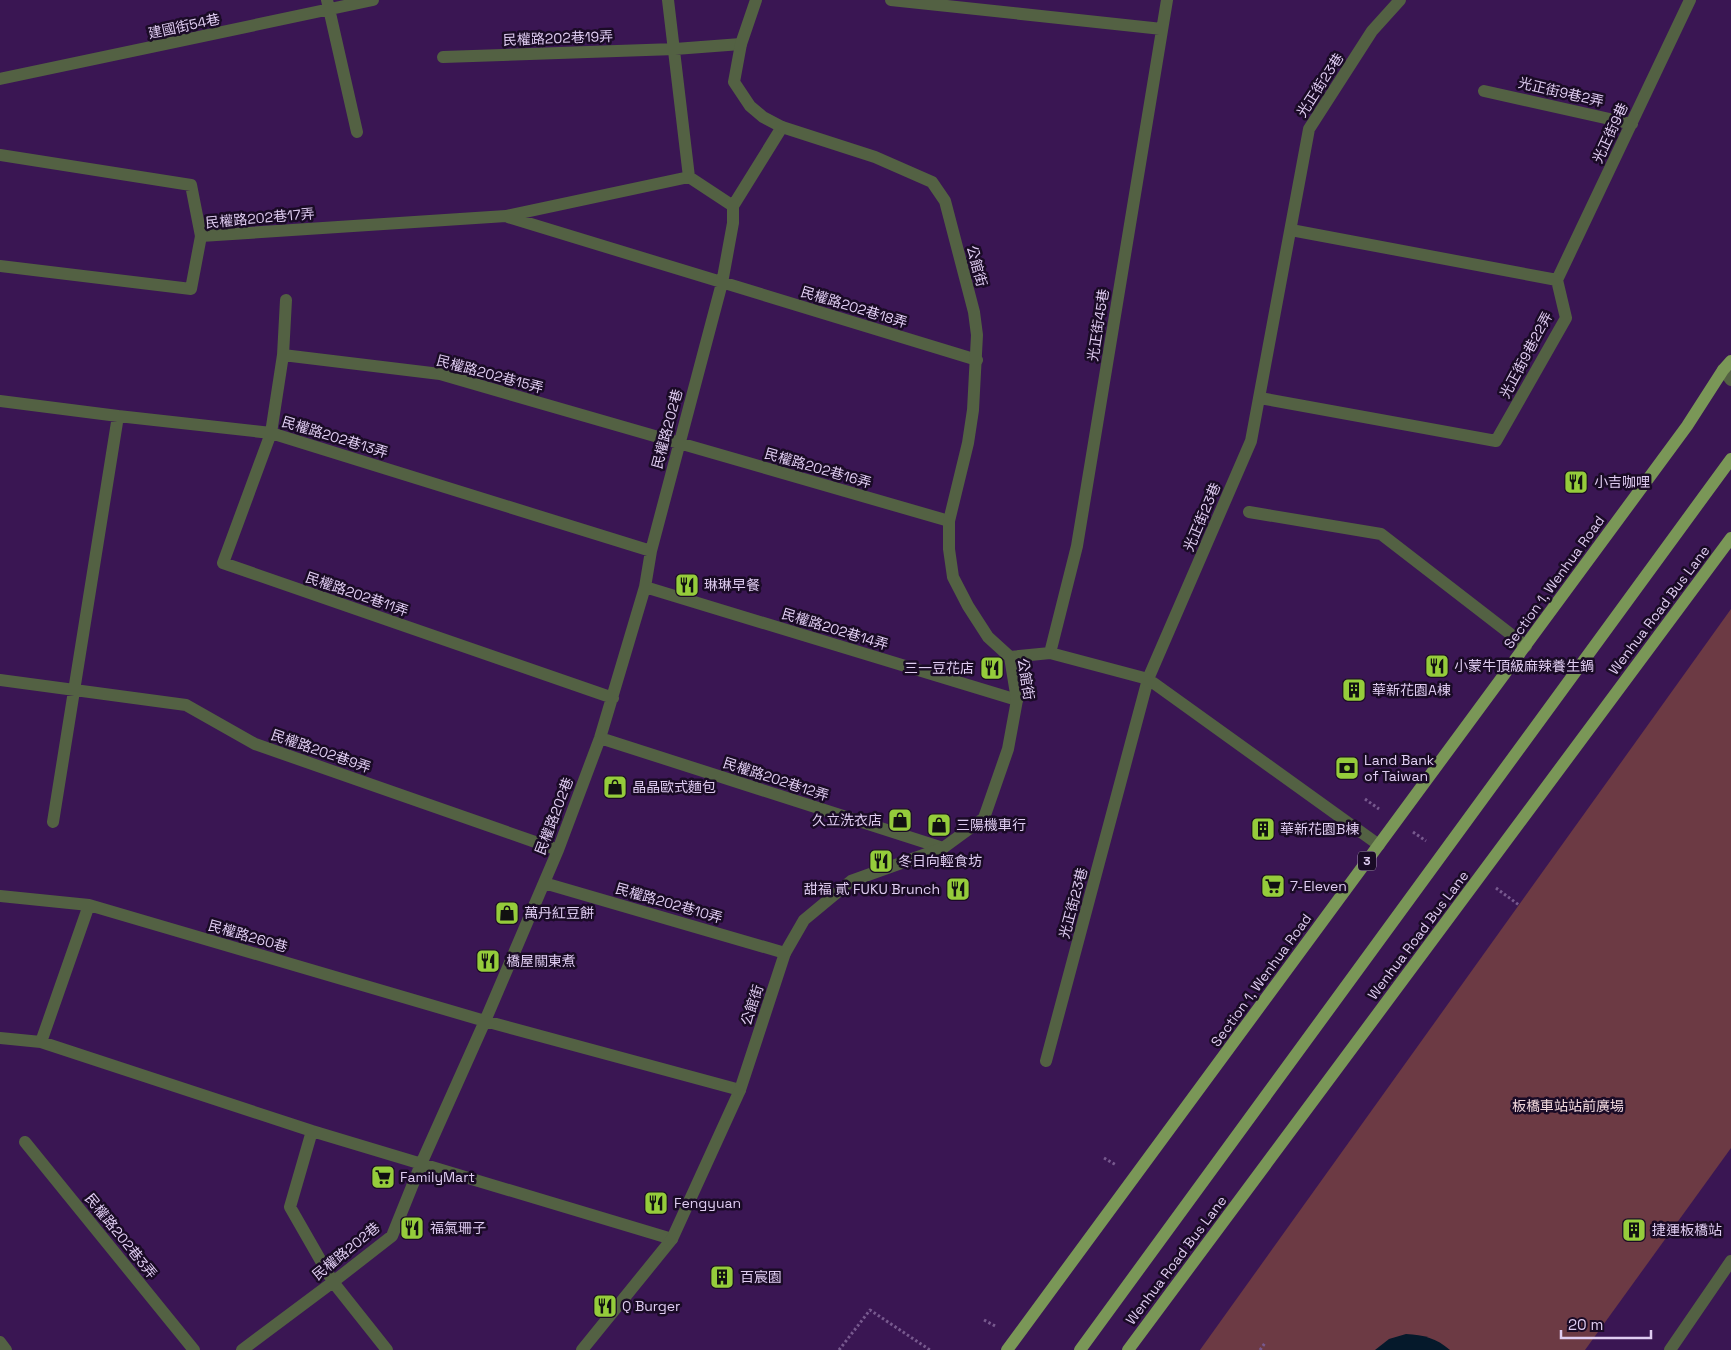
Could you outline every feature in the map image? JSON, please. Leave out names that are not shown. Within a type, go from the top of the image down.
[{"type":"main road","name":"Section 1, Wenhua Road","points":[[1007,1350],[1526,646],[1728,368]]},
{"type":"main road","points":[[1080,1350],[1731,458]]},
{"type":"main road","name":"Wenhua Road Bus Lane","points":[[1128,1350],[1731,538]]},
{"type":"street","name":"建國街54巷","points":[[0,79],[329,5],[373,0]]},
{"type":"street","points":[[668,0],[689,177],[733,206]]},
{"type":"street","name":"公館街","points":[[582,1350],[672,1239],[740,1090],[785,953],[804,920],[851,881],[943,848],[984,818],[1008,749],[1017,700],[1010,657],[988,637],[968,606],[953,577],[949,549],[949,521],[968,443],[977,360],[977,335],[974,312],[945,201],[932,182],[875,157],[782,127],[763,117],[750,106],[734,82],[741,44],[756,0]]},
{"type":"street","points":[[892,0],[1162,29]]},
{"type":"street","name":"光正街45巷","points":[[1050,652],[1077,546],[1167,0]]},
{"type":"street","name":"光正街23巷","points":[[1046,1061],[1148,679],[1251,441],[1292,230],[1309,129],[1372,31],[1400,0]]},
{"type":"street","name":"光正街9巷","points":[[1557,280],[1690,0]]},
{"type":"street","points":[[329,5],[357,132]]},
{"type":"street","name":"民權路202巷19弄","points":[[443,58],[675,50],[741,44]]},
{"type":"street","name":"光正街9巷2弄","points":[[1484,90],[1632,124]]},
{"type":"street","name":"民權路202巷","points":[[242,1350],[392,1236],[421,1164],[558,850],[600,738],[645,587],[650,551],[722,283],[733,223],[733,206],[782,127]]},
{"type":"street","points":[[0,155],[191,185],[201,236]]},
{"type":"street","name":"民權路202巷17弄","points":[[0,266],[191,289],[201,236],[506,216],[689,177]]},
{"type":"street","name":"民權路202巷17弄","points":[[506,216],[722,283]]},
{"type":"street","points":[[1292,230],[1557,280]]},
{"type":"street","name":"光正街9巷22弄","points":[[1260,398],[1496,441],[1566,318],[1557,280]]},
{"type":"street","name":"民權路202巷18弄","points":[[722,283],[977,360]]},
{"type":"street","points":[[271,434],[283,355],[286,300]]},
{"type":"street","name":"民權路202巷15弄","points":[[283,355],[440,374],[679,444]]},
{"type":"street","points":[[1728,368],[1731,380]]},
{"type":"street","name":"民權路202巷13弄","points":[[0,401],[271,434],[650,551]]},
{"type":"street","points":[[53,822],[118,416]]},
{"type":"street","name":"民權路202巷11弄","points":[[271,434],[222,563],[613,698]]},
{"type":"street","name":"民權路202巷16弄","points":[[679,444],[949,521]]},
{"type":"street","points":[[1249,512],[1381,534],[1526,646]]},
{"type":"street","name":"民權路202巷14弄","points":[[645,587],[1017,700]]},
{"type":"street","points":[[1010,657],[1050,652],[1148,679],[1379,844]]},
{"type":"street","name":"民權路202巷9弄","points":[[0,680],[186,705],[254,744],[558,850]]},
{"type":"street","name":"民權路202巷12弄","points":[[600,738],[943,848]]},
{"type":"street","name":"民權路202巷10弄","points":[[544,883],[785,953]]},
{"type":"street","name":"民權路260巷","points":[[0,896],[89,905],[485,1021],[740,1090]]},
{"type":"street","points":[[41,1042],[89,905]]},
{"type":"street","points":[[0,1038],[41,1042],[312,1131],[672,1239]]},
{"type":"street","points":[[312,1131],[290,1207],[333,1282],[387,1350]]},
{"type":"street","name":"民權路202巷3弄","points":[[25,1142],[194,1350]]},
{"type":"street","points":[[1670,1350],[1731,1261]]},
{"type":"street","points":[[0,1342],[6,1350]]},
{"type":"path","points":[[1104,1158],[1121,1167]]},
{"type":"path","points":[[839,1350],[870,1310],[930,1350]]},
{"type":"path","points":[[984,1320],[1000,1329]]},
{"type":"path","points":[[1260,1350],[1265,1343]]},
{"type":"green space","name":"板橋車站站前廣場","points":[[1731,609],[1731,1148],[1585,1350],[1200,1350]]},
{"type":"water","points":[[1406,1334],[1430,1338],[1450,1350],[1375,1350],[1389,1339]]},
{"type":"place","name":"小吉咖哩","points":[[1576,482]]},
{"type":"place","name":"琳琳早餐","points":[[687,585]]},
{"type":"place","name":"小蒙牛頂級麻辣養生鍋","points":[[1437,666]]},
{"type":"place","name":"三一豆花店","points":[[992,668]]},
{"type":"place","name":"華新花園A棟","points":[[1354,690]]},
{"type":"place","name":"Land Bank of Taiwan","points":[[1347,768]]},
{"type":"place","name":"晶晶歐式麵包","points":[[615,787]]},
{"type":"place","name":"久立洗衣店","points":[[900,820]]},
{"type":"place","name":"三陽機車行","points":[[939,825]]},
{"type":"place","name":"華新花園B棟","points":[[1263,829]]},
{"type":"place","name":"冬日向輕食坊","points":[[881,861]]},
{"type":"place","name":"7-Eleven","points":[[1273,886]]},
{"type":"place","name":"甜福 貳 FUKU Brunch","points":[[958,889]]},
{"type":"place","name":"萬丹紅豆餅","points":[[507,913]]},
{"type":"place","name":"橋屋關東煮","points":[[488,961]]},
{"type":"place","name":"FamilyMart","points":[[383,1177]]},
{"type":"place","name":"Fengyuan","points":[[656,1203]]},
{"type":"place","name":"福氣珊子","points":[[412,1228]]},
{"type":"place","name":"捷運板橋站","points":[[1634,1230]]},
{"type":"place","name":"百宸園","points":[[722,1277]]},
{"type":"place","name":"Q Burger","points":[[605,1306]]}]
